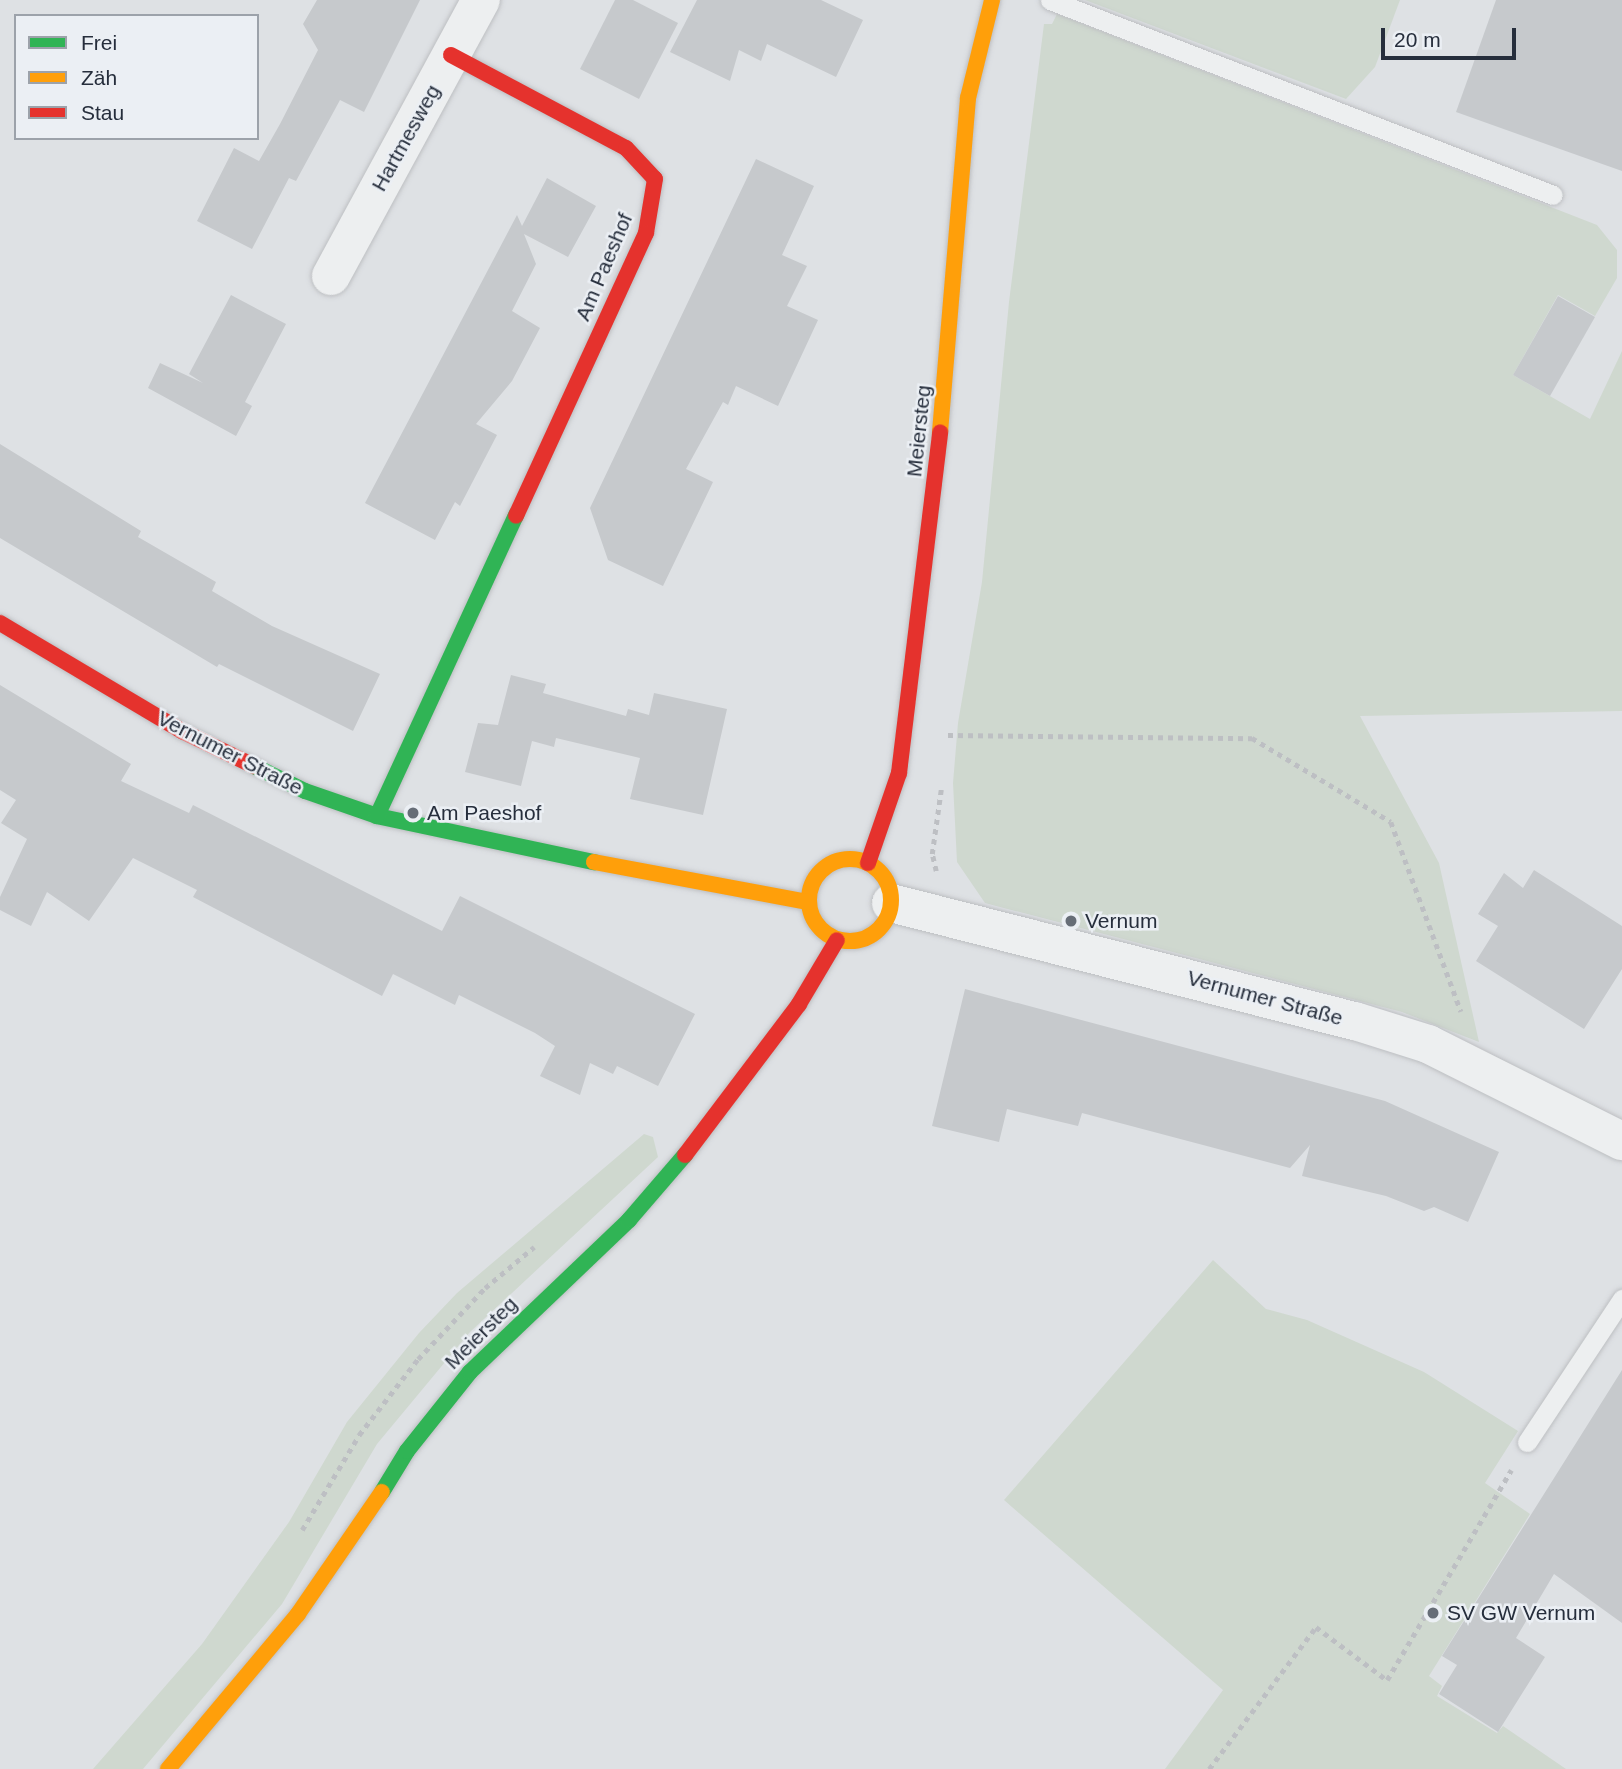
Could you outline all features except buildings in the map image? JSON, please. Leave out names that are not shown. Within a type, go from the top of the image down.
[{"type":"street","name":"Hartmesweg","points":[[331,275],[481,0]]},
{"type":"street","name":"Meiersteg","points":[[868,863],[896,783],[907,723],[944,401],[968,98],[992,0]]},
{"type":"street","name":"Am Paeshof","points":[[377,816],[646,233],[656,179],[626,148],[451,55]]},
{"type":"street","name":"Vernumer Straße","points":[[0,623],[246,765],[377,816],[556,857],[808,902]]},
{"type":"street","points":[[835,862],[868,863],[889,887],[891,903],[888,917],[868,937],[837,940],[822,932],[808,902],[811,886],[835,862]]},
{"type":"street","name":"Vernumer Straße","points":[[891,903],[1355,1021],[1455,1057],[1622,1142]]},
{"type":"street","name":"Meiersteg","points":[[168,1769],[298,1614],[360,1528],[407,1451],[452,1393],[629,1220],[717,1118],[800,1004],[837,940]]},
{"type":"lane","points":[[1050,0],[1553,195]]},
{"type":"lane","points":[[1527,1442],[1622,1298]]},
{"type":"path","points":[[948,735],[1252,738],[1391,822],[1467,1027],[1455,1057]]},
{"type":"path","points":[[298,1537],[381,1406]]},
{"type":"path","points":[[1209,1769],[1316,1627],[1387,1680],[1527,1442]]},
{"type":"shaded area","points":[[1085,0],[1400,0],[1375,67],[1346,99]]},
{"type":"shaded area","points":[[1057,14],[1597,225],[1617,250],[1617,278],[1595,316],[1558,295],[1513,375],[1590,419],[1622,351],[1622,711],[1360,716],[1439,863],[1479,1042],[1402,1012],[985,903],[957,862],[953,783],[958,723],[982,582],[1009,302],[1044,24],[1052,24]]},
{"type":"shaded area","points":[[644,1134],[653,1137],[658,1157],[470,1332],[377,1444],[282,1604],[143,1769],[93,1769],[202,1644],[289,1522],[347,1422],[419,1333],[457,1293]]},
{"type":"shaded area","points":[[1213,1260],[1266,1309],[1307,1320],[1424,1372],[1518,1431],[1485,1483],[1530,1514],[1429,1676],[1442,1686],[1437,1696],[1497,1733],[1503,1726],[1566,1769],[1165,1769],[1223,1690],[1004,1500]]},
{"type":"traffic: fast","points":[[377,816],[516,515]]},
{"type":"traffic: fast","points":[[254,766],[305,791],[377,816],[594,862]]},
{"type":"traffic: fast","points":[[382,1492],[407,1451],[470,1372],[629,1220],[685,1155]]},
{"type":"traffic: slow","points":[[940,432],[968,98],[992,0]]},
{"type":"traffic: slow","points":[[850,859],[866,862],[879,871],[888,884],[891,900],[888,916],[879,929],[866,938],[850,941],[834,938],[821,929],[812,916],[809,900],[812,884],[821,871],[834,862],[850,859]]},
{"type":"traffic: slow","points":[[594,862],[808,902]]},
{"type":"traffic: slow","points":[[168,1769],[298,1614],[382,1492]]},
{"type":"traffic: jam","points":[[451,55],[626,148],[655,179],[646,233],[516,515]]},
{"type":"traffic: jam","points":[[868,863],[899,773],[940,432]]},
{"type":"traffic: jam","points":[[0,623],[182,731],[254,766]]},
{"type":"traffic: jam","points":[[685,1155],[799,1004],[837,940]]},
{"type":"place","name":"Am Paeshof","points":[[413,813]]},
{"type":"place","name":"Vernum","points":[[1071,921]]},
{"type":"place","name":"SV GW Vernum","points":[[1433,1613]]}]
